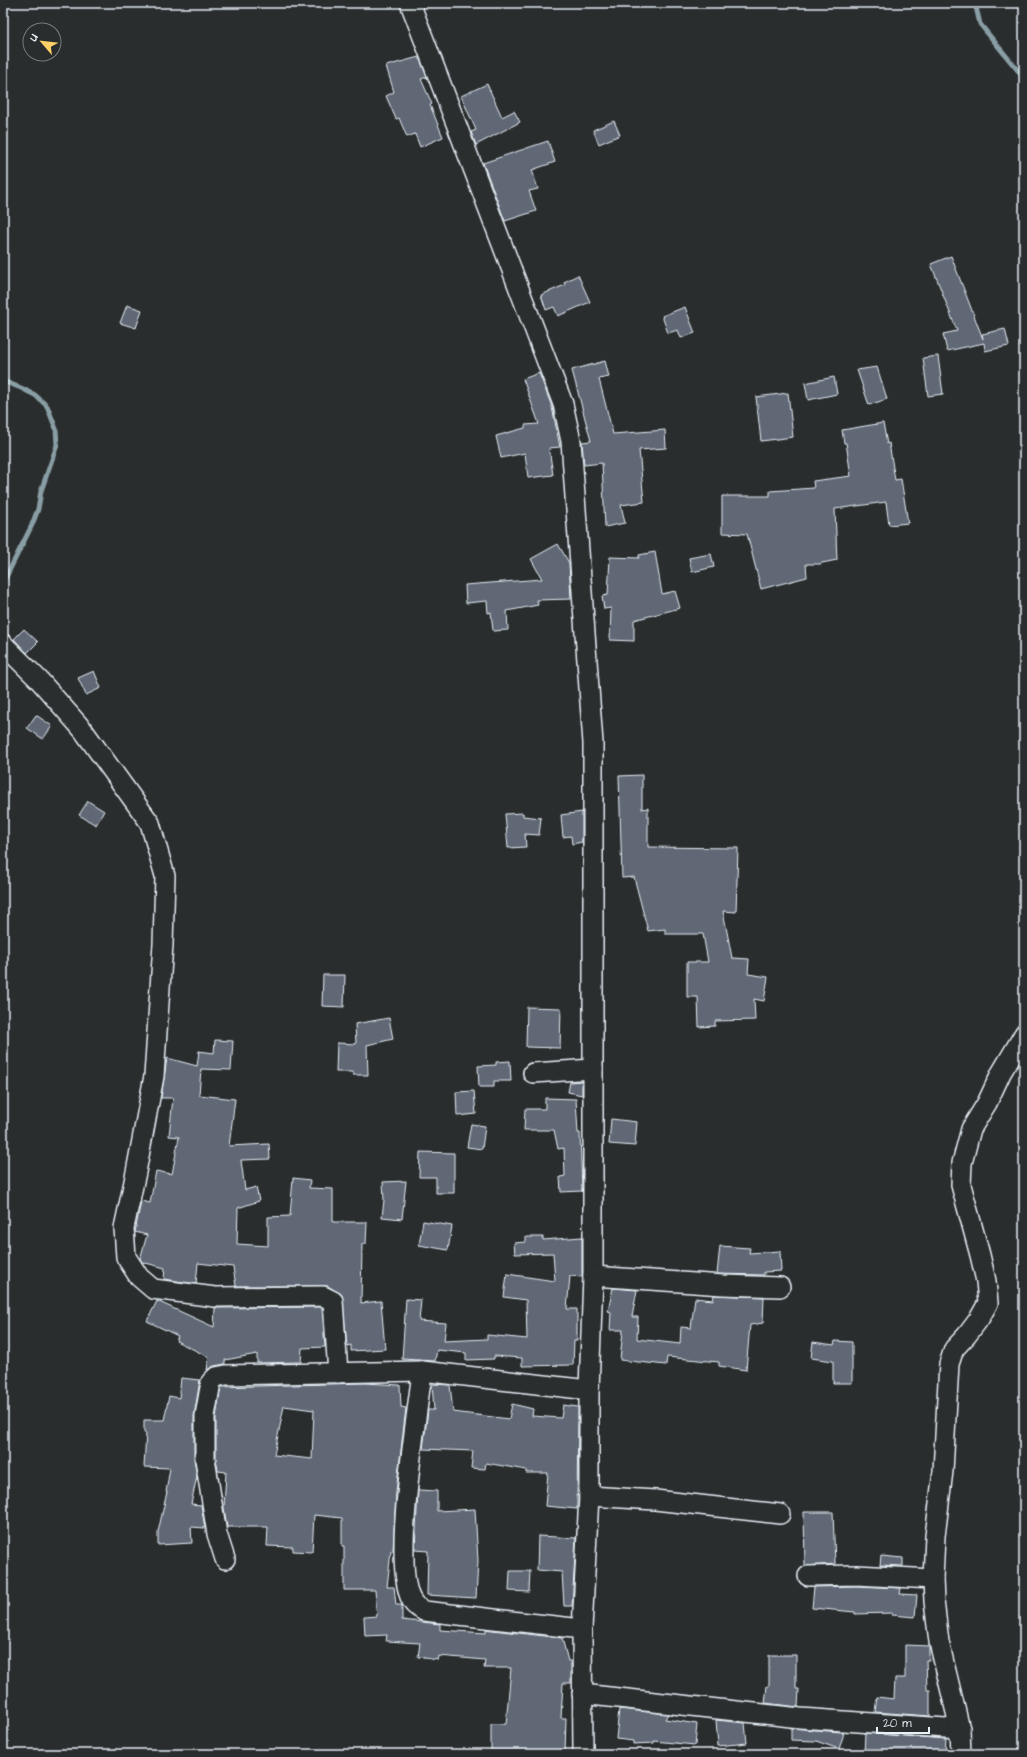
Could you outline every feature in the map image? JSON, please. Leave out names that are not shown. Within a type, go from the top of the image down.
[{"type":"street","points":[[410,3],[560,396],[571,441],[592,742],[592,1276],[589,1390],[589,1496],[582,1629],[583,1754]]},
{"type":"street","points":[[3,644],[40,681],[83,730],[150,824],[164,876],[163,944],[154,1076],[124,1228],[126,1257],[139,1277],[154,1289],[215,1297],[323,1296],[329,1298],[333,1301],[338,1372]]},
{"type":"street","points":[[961,1754],[960,1729],[939,1642],[933,1578],[935,1536],[943,1471],[949,1364],[954,1349],[967,1335],[988,1303],[986,1281],[961,1185],[962,1163],[971,1129],[987,1103],[1001,1073],[1024,1034]]},
{"type":"street","points":[[533,1073],[593,1069]]},
{"type":"street","points":[[592,1276],[723,1285],[780,1287]]},
{"type":"street","points":[[422,1371],[407,1495],[404,1534],[403,1568],[407,1588],[414,1604],[424,1611],[582,1629]]},
{"type":"street","points":[[225,1559],[217,1534],[205,1459],[206,1416],[211,1382],[216,1377],[226,1375],[422,1371],[589,1390]]},
{"type":"street","points":[[589,1496],[655,1500],[780,1514]]},
{"type":"street","points":[[808,1576],[856,1575],[933,1578]]},
{"type":"street","points":[[582,1694],[800,1718],[960,1729]]},
{"type":"building","points":[[419,57],[427,77],[421,79],[432,104],[430,105],[443,137],[420,147],[415,134],[407,137],[399,118],[396,119],[386,96],[394,92],[386,66]]},
{"type":"building","points":[[487,84],[502,117],[514,111],[520,122],[476,145],[471,132],[476,130],[461,96]]},
{"type":"building","points":[[614,121],[620,135],[599,144],[593,130]]},
{"type":"building","points":[[548,141],[555,162],[532,170],[538,189],[529,191],[536,211],[505,221],[483,163]]},
{"type":"building","points":[[951,256],[983,339],[982,334],[1005,329],[1009,346],[985,351],[984,343],[947,351],[943,334],[957,331],[931,264]]},
{"type":"building","points":[[578,275],[590,302],[558,316],[554,307],[546,310],[541,295],[565,285],[564,282]]},
{"type":"building","points":[[127,305],[142,310],[136,328],[120,323]]},
{"type":"building","points":[[685,307],[695,333],[681,338],[678,330],[668,333],[662,316]]},
{"type":"building","points":[[938,356],[943,394],[928,396],[923,358]]},
{"type":"building","points":[[605,361],[609,377],[599,379],[613,434],[665,430],[666,448],[639,450],[644,502],[621,505],[625,523],[605,527],[602,463],[584,465],[582,442],[591,441],[572,370]]},
{"type":"building","points":[[877,367],[887,399],[869,405],[857,370]]},
{"type":"building","points":[[539,373],[552,407],[560,447],[549,448],[553,475],[528,478],[525,453],[501,458],[496,436],[525,428],[525,425],[539,424],[523,379]]},
{"type":"building","points":[[834,377],[837,394],[808,400],[805,383]]},
{"type":"building","points":[[788,393],[793,437],[761,441],[756,397]]},
{"type":"building","points":[[883,423],[887,444],[889,443],[895,480],[901,479],[908,523],[889,525],[886,502],[835,509],[837,560],[821,564],[806,564],[807,577],[761,589],[747,534],[722,533],[722,496],[770,496],[770,491],[814,488],[813,481],[851,476],[846,443],[844,443],[842,430]]},
{"type":"building","points":[[558,544],[569,563],[571,599],[537,600],[538,605],[507,611],[508,630],[493,631],[491,612],[488,613],[487,601],[466,603],[465,585],[542,579],[531,559]]},
{"type":"building","points":[[655,552],[662,594],[675,591],[680,608],[634,620],[634,641],[610,640],[611,608],[604,609],[602,596],[608,595],[610,557],[639,558],[639,555]]},
{"type":"building","points":[[711,554],[714,567],[692,572],[689,558]]},
{"type":"building","points":[[24,629],[38,642],[27,653],[14,639]]},
{"type":"building","points":[[94,671],[101,688],[86,695],[78,678]]},
{"type":"building","points":[[36,715],[52,726],[43,739],[27,728]]},
{"type":"building","points":[[642,775],[642,809],[648,808],[648,847],[738,848],[736,912],[723,911],[732,958],[749,959],[748,974],[768,977],[764,1001],[754,999],[755,1020],[715,1021],[715,1026],[699,1027],[698,997],[687,997],[687,962],[708,962],[703,934],[665,934],[665,929],[648,931],[634,877],[622,878],[619,776]]},
{"type":"building","points":[[88,801],[104,811],[96,825],[79,815]]},
{"type":"building","points":[[582,812],[582,842],[572,844],[571,836],[563,837],[561,815]]},
{"type":"building","points":[[523,813],[523,816],[541,818],[539,835],[525,834],[526,847],[508,848],[505,814]]},
{"type":"building","points":[[323,975],[345,975],[344,1007],[322,1006]]},
{"type":"building","points":[[527,1007],[561,1008],[560,1048],[526,1047]]},
{"type":"building","points":[[389,1018],[393,1039],[367,1045],[368,1075],[353,1075],[353,1072],[336,1072],[337,1043],[356,1044],[355,1024]]},
{"type":"building","points":[[215,1040],[233,1041],[231,1070],[201,1069],[199,1095],[235,1099],[229,1146],[269,1144],[270,1159],[241,1160],[245,1190],[256,1187],[259,1201],[238,1208],[237,1244],[268,1246],[268,1217],[290,1216],[293,1178],[310,1180],[309,1188],[333,1189],[333,1222],[367,1222],[366,1244],[362,1244],[361,1303],[381,1301],[385,1349],[351,1351],[351,1345],[347,1346],[342,1295],[328,1286],[236,1286],[233,1267],[198,1263],[196,1284],[164,1279],[165,1268],[142,1262],[140,1259],[147,1235],[135,1232],[141,1201],[150,1203],[156,1171],[172,1174],[179,1137],[169,1136],[173,1098],[161,1098],[167,1058],[197,1066],[199,1051],[214,1053]]},
{"type":"building","points":[[510,1061],[511,1081],[494,1081],[494,1087],[479,1087],[478,1066],[496,1065],[496,1062]]},
{"type":"building","points":[[582,1081],[582,1095],[568,1092],[570,1082]]},
{"type":"building","points":[[474,1091],[476,1114],[457,1116],[456,1092]]},
{"type":"building","points":[[545,1098],[576,1099],[578,1133],[580,1133],[582,1191],[561,1192],[560,1177],[565,1176],[564,1148],[558,1149],[554,1130],[524,1130],[525,1109],[545,1109]]},
{"type":"building","points":[[611,1119],[637,1122],[635,1146],[609,1144]]},
{"type":"building","points":[[471,1124],[485,1126],[482,1149],[467,1147]]},
{"type":"building","points":[[420,1152],[454,1153],[454,1193],[436,1193],[436,1177],[419,1177]]},
{"type":"building","points":[[406,1181],[402,1219],[382,1217],[384,1200],[383,1182]]},
{"type":"building","points":[[423,1221],[452,1226],[448,1250],[419,1245]]},
{"type":"building","points":[[526,1237],[543,1237],[543,1240],[582,1237],[582,1277],[570,1276],[567,1309],[577,1309],[577,1341],[574,1341],[573,1365],[522,1366],[522,1358],[494,1356],[494,1359],[466,1360],[466,1353],[437,1350],[435,1361],[402,1359],[406,1299],[421,1300],[419,1321],[446,1323],[444,1341],[487,1339],[487,1335],[527,1339],[526,1300],[504,1297],[507,1274],[555,1281],[553,1253],[515,1254],[514,1243],[526,1242]]},
{"type":"building","points":[[720,1246],[750,1248],[749,1253],[780,1251],[781,1271],[764,1272],[764,1275],[717,1274]]},
{"type":"building","points":[[613,1288],[637,1290],[632,1317],[638,1317],[637,1339],[680,1344],[681,1327],[691,1328],[695,1298],[713,1300],[714,1295],[764,1297],[763,1323],[750,1325],[746,1370],[719,1366],[719,1362],[667,1357],[666,1365],[620,1360],[623,1330],[610,1330],[611,1312],[608,1311]]},
{"type":"building","points":[[157,1301],[214,1327],[215,1308],[320,1307],[322,1308],[325,1347],[302,1348],[301,1362],[257,1363],[257,1354],[225,1360],[225,1364],[214,1366],[207,1370],[209,1357],[176,1341],[178,1336],[147,1321]]},
{"type":"building","points":[[835,1341],[852,1342],[852,1383],[833,1383],[833,1361],[811,1358],[813,1342],[834,1345]]},
{"type":"building","points":[[181,1378],[200,1380],[194,1416],[194,1459],[197,1476],[191,1504],[201,1505],[205,1528],[191,1527],[192,1543],[158,1545],[158,1532],[167,1492],[170,1468],[144,1467],[146,1433],[144,1433],[144,1420],[164,1420],[169,1396],[179,1398]]},
{"type":"building","points":[[365,1383],[400,1385],[401,1407],[406,1408],[396,1492],[393,1551],[391,1551],[387,1587],[394,1587],[396,1605],[402,1605],[402,1620],[440,1624],[440,1630],[486,1633],[486,1629],[562,1638],[568,1661],[571,1661],[571,1683],[563,1683],[561,1718],[566,1718],[565,1754],[510,1754],[510,1752],[491,1752],[491,1724],[506,1724],[511,1668],[484,1668],[485,1660],[439,1656],[438,1660],[418,1657],[420,1643],[386,1641],[387,1635],[365,1636],[364,1617],[377,1616],[375,1590],[344,1590],[344,1546],[342,1546],[342,1518],[314,1515],[312,1552],[293,1551],[293,1547],[267,1546],[268,1527],[227,1527],[224,1508],[226,1472],[218,1471],[216,1458],[216,1417],[221,1387]],"holes":[[[284,1406],[314,1410],[312,1459],[274,1455]]]},
{"type":"building","points":[[432,1384],[450,1385],[453,1412],[509,1419],[512,1404],[533,1409],[532,1416],[561,1418],[563,1405],[578,1407],[577,1509],[545,1506],[548,1473],[526,1473],[526,1470],[486,1463],[485,1469],[471,1468],[473,1451],[423,1449],[428,1410],[434,1410]]},
{"type":"building","points":[[418,1490],[437,1491],[437,1511],[475,1509],[478,1561],[476,1598],[427,1595],[428,1551],[415,1550]]},
{"type":"building","points":[[804,1512],[833,1512],[835,1564],[805,1566]]},
{"type":"building","points":[[538,1536],[576,1538],[572,1606],[564,1606],[562,1572],[537,1570]]},
{"type":"building","points":[[881,1556],[903,1558],[903,1566],[880,1565]]},
{"type":"building","points":[[510,1571],[530,1571],[529,1592],[509,1591]]},
{"type":"building","points":[[856,1586],[901,1588],[900,1594],[917,1595],[915,1617],[892,1615],[892,1613],[855,1614],[855,1612],[812,1608],[814,1587]]},
{"type":"building","points":[[905,1645],[929,1646],[929,1660],[926,1660],[927,1690],[930,1690],[930,1716],[875,1712],[877,1697],[894,1699],[895,1678],[905,1678]]},
{"type":"building","points":[[769,1655],[796,1655],[796,1689],[799,1689],[798,1707],[765,1703],[767,1686],[769,1686]]},
{"type":"building","points":[[619,1709],[668,1714],[665,1719],[697,1724],[695,1745],[654,1741],[654,1743],[633,1744],[633,1741],[616,1739]]},
{"type":"building","points":[[716,1720],[745,1723],[747,1743],[718,1746]]},
{"type":"building","points":[[791,1728],[844,1733],[839,1749],[816,1741],[791,1740]]},
{"type":"building","points":[[865,1733],[946,1739],[945,1754],[864,1754]]},
{"type":"waterway","points":[[975,3],[980,24],[1024,78]]},
{"type":"waterway","points":[[3,381],[35,395],[47,406],[56,429],[57,445],[41,491],[38,509],[32,525],[3,583]]}]
